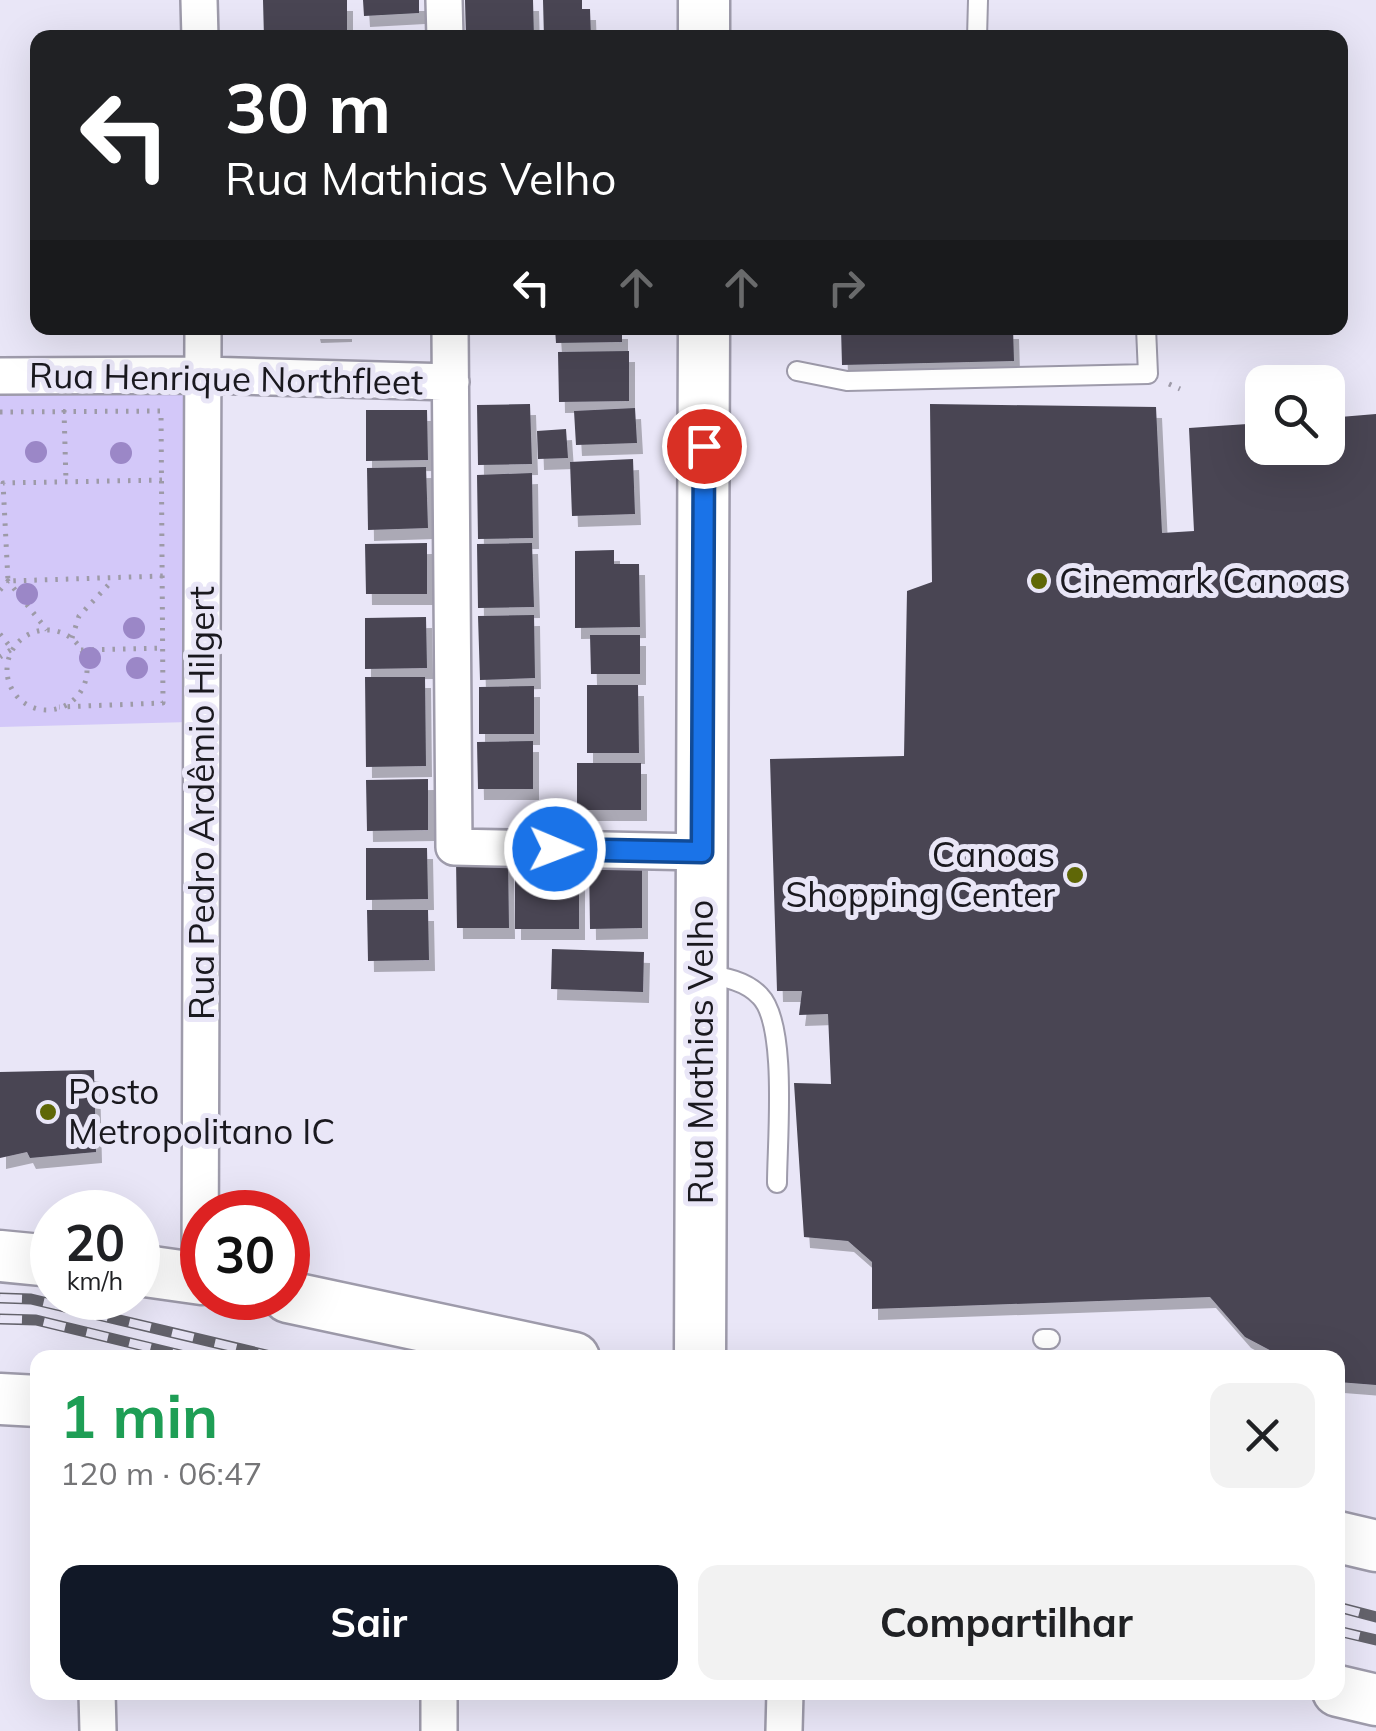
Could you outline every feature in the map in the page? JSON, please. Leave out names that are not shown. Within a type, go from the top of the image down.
[{"type":"street","points":[[199,0],[200,30]]},
{"type":"street","points":[[444,0],[445,30]]},
{"type":"street","points":[[704,0],[704,30]]},
{"type":"street","name":"Rua Pedro Ardêmio Hilgert","points":[[201,1190],[203,335]]},
{"type":"street","points":[[450,335],[454,846],[702,852]]},
{"type":"street","name":"Rua Mathias Velho","points":[[700,1350],[704,335]]},
{"type":"street","name":"Rua Henrique Northfleet","points":[[0,376],[204,375],[451,382]]},
{"type":"street","points":[[0,1256],[30,1259]]},
{"type":"street","points":[[310,1302],[536,1350]]},
{"type":"street","points":[[0,1398],[30,1400]]},
{"type":"street","points":[[1345,1539],[1376,1546]]},
{"type":"street","points":[[1345,1693],[1376,1700]]},
{"type":"street","points":[[98,1700],[98,1731]]},
{"type":"street","points":[[438,1700],[438,1731]]},
{"type":"street","points":[[784,1731],[785,1700]]},
{"type":"lane","points":[[977,30],[978,0]]},
{"type":"lane","points":[[796,371],[847,381],[1148,374],[1146,335]]},
{"type":"lane","points":[[702,975],[727,976],[761,996],[776,1025],[777,1182]]},
{"type":"path","points":[[0,412],[161,411],[163,703],[41,709],[19,698],[7,676],[12,649],[0,634]]},
{"type":"path","points":[[64,412],[66,482]]},
{"type":"path","points":[[73,639],[47,630],[8,581],[2,482],[162,480]]},
{"type":"path","points":[[0,590],[8,581],[163,576]]},
{"type":"path","points":[[59,707],[76,698],[82,687],[86,662],[72,629],[79,616],[115,578]]},
{"type":"path","points":[[0,657],[22,639],[47,630]]},
{"type":"path","points":[[81,650],[163,648]]},
{"type":"shaded area","points":[[0,386],[191,386],[190,722],[0,727]]},
{"type":"building","points":[[263,0],[347,0],[347,30],[264,30]]},
{"type":"building","points":[[363,0],[419,0],[419,13],[364,16]]},
{"type":"building","points":[[465,0],[533,0],[534,30],[466,30]]},
{"type":"building","points":[[543,0],[582,0],[582,9],[590,9],[591,30],[544,30]]},
{"type":"building","points":[[555,335],[622,335],[622,342],[556,343]]},
{"type":"building","points":[[841,335],[1013,335],[1014,361],[842,365]]},
{"type":"building","points":[[629,351],[629,401],[559,402],[558,352]]},
{"type":"building","points":[[530,404],[532,464],[478,465],[477,405]]},
{"type":"building","name":"Canoas Shopping Center","points":[[930,404],[1156,407],[1162,533],[1194,531],[1189,428],[1245,424],[1245,465],[1345,465],[1345,417],[1376,414],[1376,1385],[1345,1383],[1345,1350],[1270,1350],[1245,1337],[1210,1297],[872,1309],[872,1262],[848,1241],[804,1237],[794,1083],[831,1084],[828,1014],[799,1015],[802,991],[777,991],[770,759],[904,756],[907,591],[932,582]]},
{"type":"building","points":[[635,408],[637,443],[576,445],[574,411]]},
{"type":"building","points":[[366,410],[427,410],[428,460],[366,461]]},
{"type":"building","points":[[566,429],[568,458],[538,459],[537,431]]},
{"type":"building","points":[[633,459],[635,514],[572,516],[570,462]]},
{"type":"building","points":[[426,467],[428,528],[368,530],[367,468]]},
{"type":"building","points":[[532,473],[533,538],[478,539],[477,475]]},
{"type":"building","points":[[427,543],[427,594],[366,594],[365,544]]},
{"type":"building","points":[[532,543],[534,607],[478,608],[477,544]]},
{"type":"building","points":[[614,550],[614,564],[639,564],[640,627],[575,628],[575,551]]},
{"type":"building","points":[[534,615],[535,678],[480,680],[478,616]]},
{"type":"building","points":[[426,617],[427,668],[365,669],[365,618]]},
{"type":"building","points":[[590,635],[640,635],[640,674],[591,674]]},
{"type":"building","points":[[365,677],[425,677],[426,766],[366,767]]},
{"type":"building","points":[[587,685],[638,685],[639,753],[587,753]]},
{"type":"building","points":[[534,686],[534,734],[479,734],[479,687]]},
{"type":"building","points":[[533,741],[533,789],[478,789],[477,742]]},
{"type":"building","points":[[577,763],[641,763],[641,810],[577,810]]},
{"type":"building","points":[[428,779],[428,830],[367,831],[366,780]]},
{"type":"building","points":[[366,848],[427,848],[428,899],[366,900]]},
{"type":"building","points":[[508,858],[509,928],[457,928],[456,859]]},
{"type":"building","points":[[642,858],[642,928],[590,929],[589,859]]},
{"type":"building","points":[[515,859],[579,859],[579,929],[515,929]]},
{"type":"building","points":[[367,910],[428,910],[429,960],[368,961]]},
{"type":"building","points":[[552,949],[644,952],[643,992],[551,989]]},
{"type":"building","name":"Posto Metropolitano IC","points":[[94,1070],[96,1152],[30,1158],[27,1152],[0,1158],[0,1072]]},
{"type":"railway","points":[[0,1298],[31,1299],[245,1350]]},
{"type":"railway","points":[[0,1319],[36,1320],[160,1350]]},
{"type":"railway","points":[[1345,1609],[1376,1617]]},
{"type":"railway","points":[[1345,1633],[1376,1640]]},
{"type":"place","name":"Cinemark Canoas","points":[[1039,581]]},
{"type":"place","name":"Canoas Shopping Center","points":[[1075,875]]},
{"type":"place","name":"Posto Metropolitano IC","points":[[48,1112]]},
{"type":"route","points":[[555,849],[702,852],[704,446]]}]
